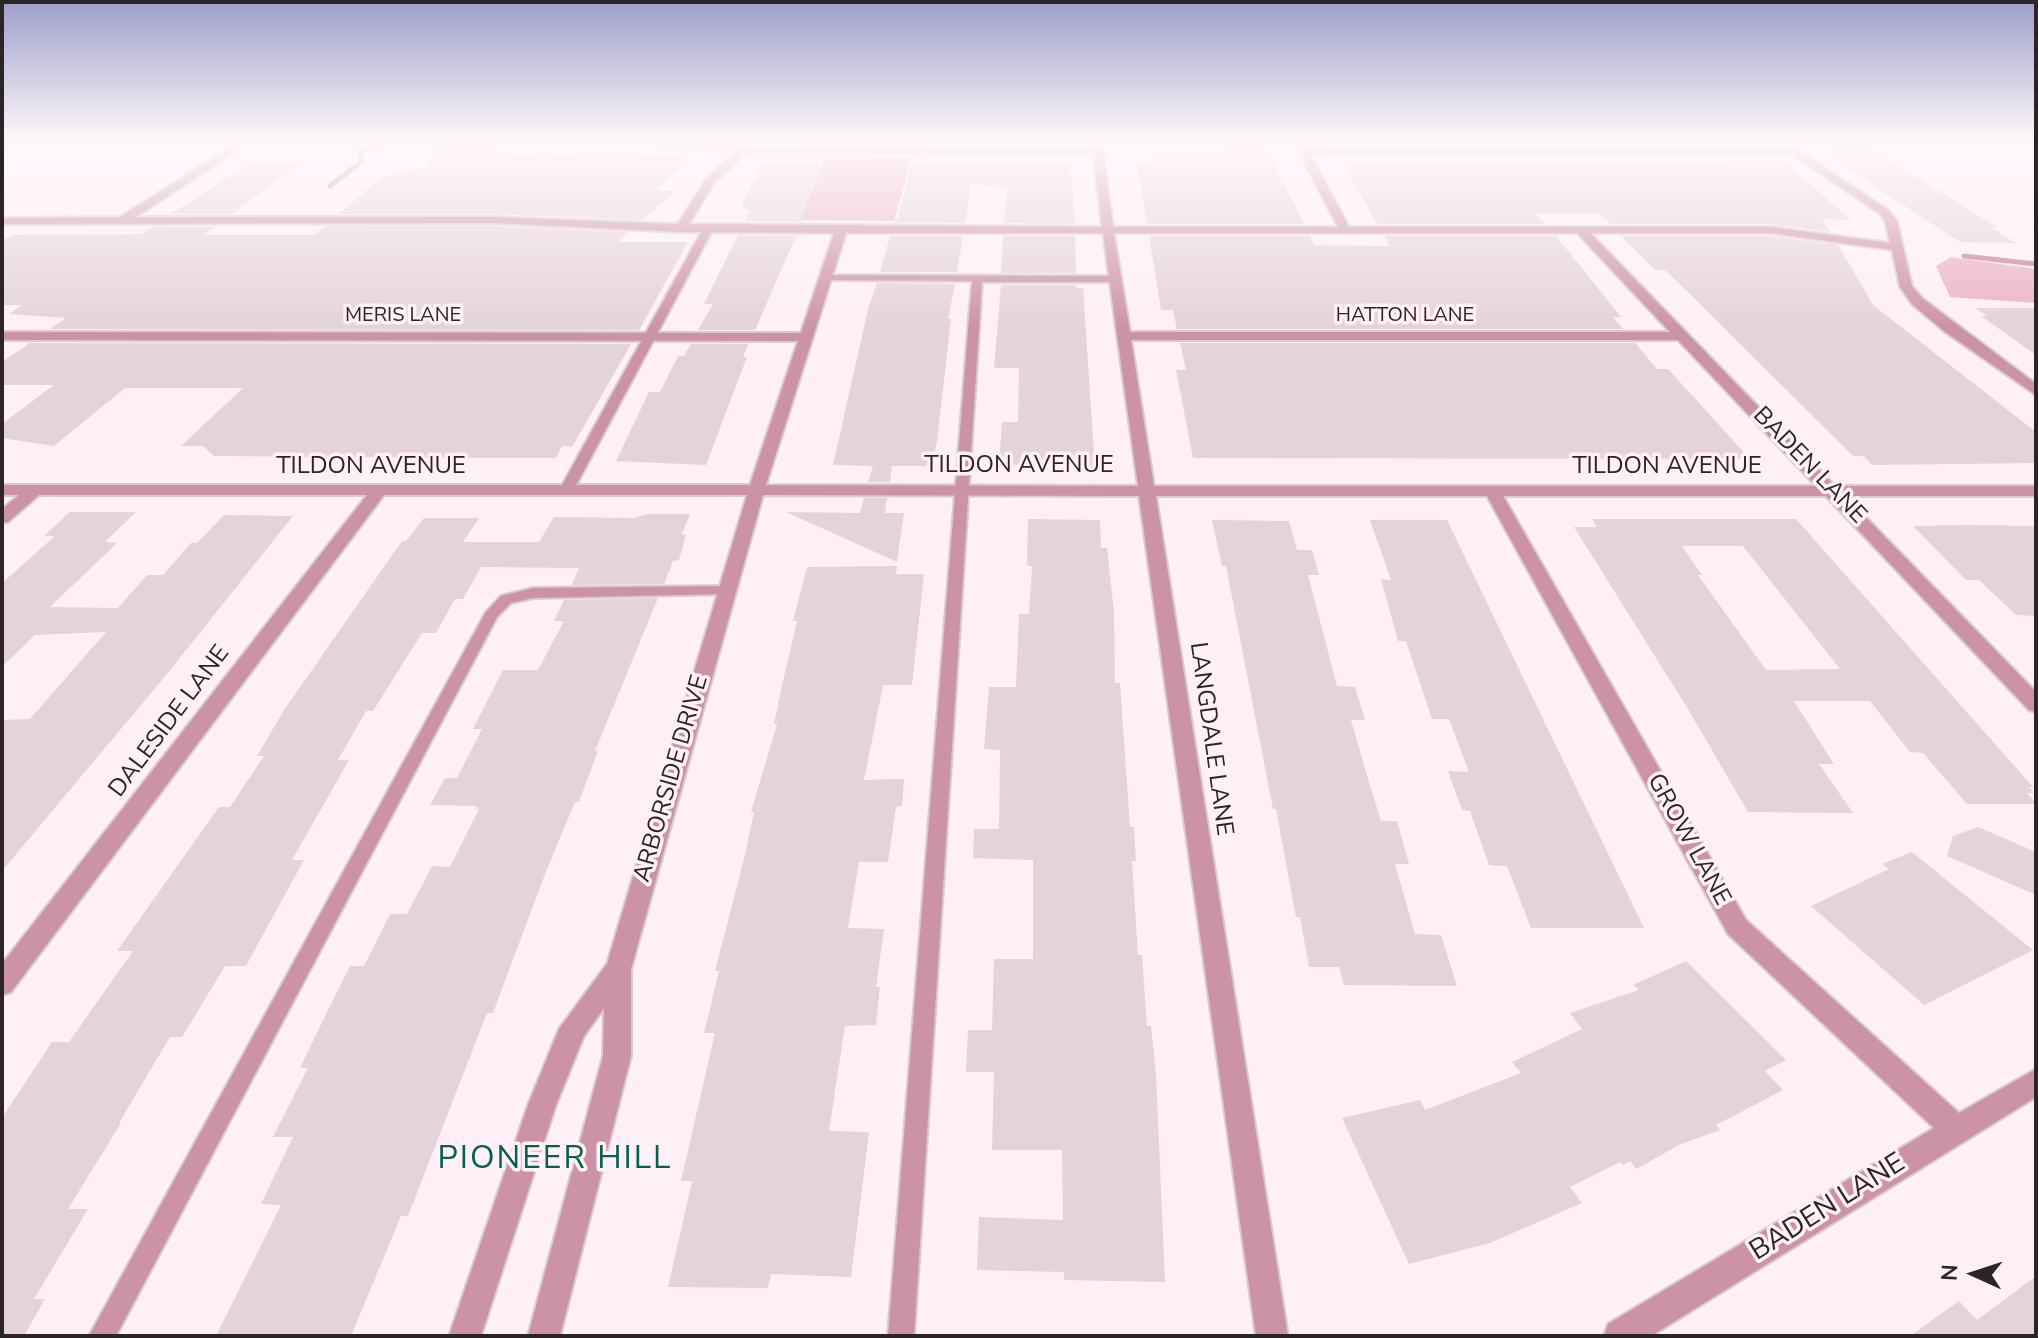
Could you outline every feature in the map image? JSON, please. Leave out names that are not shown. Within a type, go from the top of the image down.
[{"type":"street","points":[[124,220],[148,204]]},
{"type":"street","points":[[681,229],[696,204]]},
{"type":"street","name":"LANGDALE LANE","points":[[1105,204],[1272,1336]]},
{"type":"street","points":[[1332,204],[1344,228]]},
{"type":"street","points":[[1873,204],[1891,221],[1906,287],[1917,301],[2036,391]]},
{"type":"street","points":[[2,221],[492,220],[681,229],[841,230],[1771,230],[1896,247]]},
{"type":"street","name":"ARBORSIDE DRIVE","points":[[544,1336],[617,1056],[618,969],[756,491],[841,230]]},
{"type":"street","name":"BADEN LANE","points":[[1580,230],[1834,491],[2036,705]]},
{"type":"street","name":"MERIS LANE","points":[[2,336],[805,337]]},
{"type":"street","name":"HATTON LANE","points":[[1126,336],[1685,336]]},
{"type":"street","name":"TILDON AVENUE","points":[[2,490],[2036,491]]},
{"type":"street","points":[[2,518],[35,490]]},
{"type":"street","name":"DALESIDE LANE","points":[[2,984],[379,491]]},
{"type":"street","name":"GROW LANE","points":[[1493,492],[1737,927],[1956,1129]]},
{"type":"street","points":[[465,1336],[542,1105],[573,1029],[618,969]]},
{"type":"street","name":"BADEN LANE","points":[[1620,1336],[2036,1082]]},
{"type":"lane","points":[[566,491],[708,229]]},
{"type":"lane","points":[[825,278],[1116,279]]},
{"type":"lane","points":[[901,1336],[977,279]]},
{"type":"lane","points":[[102,1336],[491,615],[506,599],[533,593],[726,591]]},
{"type":"shaded area","points":[[806,204],[899,204],[894,221],[800,220]]},
{"type":"shaded area","points":[[1951,257],[2036,269],[2036,303],[1950,297],[1936,266]]},
{"type":"building","points":[[186,204],[245,204],[232,214],[171,214]]},
{"type":"building","points":[[350,204],[660,204],[643,220],[492,214],[339,214]]},
{"type":"building","points":[[807,204],[801,222],[745,221],[750,211],[741,206]]},
{"type":"building","points":[[901,204],[968,204],[965,223],[894,222]]},
{"type":"building","points":[[1006,204],[1073,204],[1075,224],[1004,223]]},
{"type":"building","points":[[1144,204],[1294,204],[1304,224],[1147,224]]},
{"type":"building","points":[[1366,204],[1834,204],[1852,220],[1822,219],[1830,232],[1771,224],[1610,224],[1600,214],[1536,214],[1545,224],[1377,224]]},
{"type":"building","points":[[1902,204],[1960,204],[2016,243],[1960,242]]},
{"type":"building","points":[[324,226],[492,226],[629,232],[617,242],[688,242],[639,330],[50,329],[66,318],[9,314],[22,305],[2,305],[2,241],[12,235],[142,234],[152,227],[215,227],[203,235],[314,235]]},
{"type":"building","points":[[738,235],[796,236],[755,330],[698,330],[713,304],[704,304]]},
{"type":"building","points":[[890,236],[963,236],[957,272],[880,272]]},
{"type":"building","points":[[1003,236],[1075,236],[1076,273],[1001,273]]},
{"type":"building","points":[[1149,236],[1310,236],[1314,245],[1390,246],[1384,236],[1556,236],[1621,317],[1613,317],[1623,329],[1177,329],[1173,310],[1161,310]]},
{"type":"building","points":[[1621,236],[1771,236],[1838,245],[1873,305],[2036,432],[2036,463],[1872,465],[1864,456],[1853,456],[1665,270],[1655,270]]},
{"type":"building","points":[[877,283],[955,284],[948,319],[951,319],[937,442],[931,466],[892,466],[890,482],[868,482],[873,466],[833,465],[868,309]]},
{"type":"building","points":[[1001,285],[1076,285],[1083,288],[1095,468],[999,464],[1002,422],[1018,422],[1019,368],[994,368]]},
{"type":"building","points":[[1975,308],[2036,308],[2036,355],[1981,316],[1987,316]]},
{"type":"building","points":[[30,343],[631,344],[572,447],[562,446],[556,458],[476,458],[214,456],[203,446],[181,446],[243,388],[125,388],[54,446],[2,438],[2,424],[54,385],[2,385],[2,362]]},
{"type":"building","points":[[1180,343],[1635,343],[1657,369],[1668,369],[1750,459],[1193,458],[1176,370],[1186,370]]},
{"type":"building","points":[[691,344],[748,344],[743,357],[747,357],[706,465],[616,461],[649,392],[660,392],[678,356],[684,356]]},
{"type":"building","points":[[864,498],[887,498],[885,513],[904,513],[897,562],[786,512],[860,513]]},
{"type":"building","points":[[70,512],[136,512],[105,542],[117,543],[50,607],[118,608],[147,575],[163,575],[191,543],[197,543],[224,515],[293,516],[171,669],[2,871],[2,720],[30,719],[106,632],[35,635],[2,667],[2,583],[55,536],[44,536]]},
{"type":"building","points":[[648,514],[690,514],[682,534],[686,535],[679,560],[673,561],[664,584],[572,585],[579,568],[481,567],[463,599],[455,599],[436,633],[422,633],[373,711],[366,711],[338,760],[349,760],[292,860],[304,860],[246,966],[225,966],[182,1037],[170,1037],[68,1209],[88,1209],[34,1299],[45,1299],[24,1336],[2,1336],[2,1118],[52,1042],[69,1042],[133,951],[117,951],[219,807],[230,807],[264,756],[257,756],[284,710],[402,541],[406,541],[424,518],[479,518],[463,542],[539,542],[554,517],[634,518]]},
{"type":"building","points":[[1028,519],[1100,520],[1101,548],[1107,548],[1114,612],[1115,683],[1120,683],[1130,827],[1134,827],[1136,861],[1132,861],[1138,955],[1142,955],[1147,1026],[1151,1026],[1156,1074],[1165,1282],[1064,1280],[1064,1272],[977,1270],[979,1217],[1063,1220],[1062,1150],[992,1150],[994,1072],[966,1072],[968,1030],[992,1030],[994,959],[1033,959],[1033,860],[973,858],[974,829],[999,829],[1000,750],[984,749],[989,687],[1016,687],[1019,614],[1029,614],[1032,567],[1027,565]]},
{"type":"building","points":[[1592,519],[1796,519],[2033,787],[2029,787],[2034,793],[2027,793],[2036,804],[1967,804],[1923,753],[1910,752],[1870,701],[1794,701],[1834,764],[1819,764],[1853,813],[1748,812],[1688,709],[1574,527],[1597,527]],"holes":[[[1682,546],[1743,546],[1840,669],[1766,670],[1698,575],[1702,575]]]},
{"type":"building","points":[[1212,520],[1289,521],[1297,550],[1312,550],[1319,575],[1308,575],[1337,686],[1355,687],[1365,720],[1351,720],[1366,772],[1381,821],[1397,821],[1409,864],[1395,864],[1415,934],[1441,935],[1457,986],[1344,985],[1339,967],[1309,967],[1300,917],[1296,917],[1276,809],[1273,809],[1226,566],[1222,566]]},
{"type":"building","points":[[1370,520],[1447,520],[1644,928],[1531,928],[1507,866],[1489,865],[1470,811],[1462,810],[1448,771],[1469,772],[1449,719],[1432,719],[1406,641],[1398,641],[1381,579],[1391,580]]},
{"type":"building","points":[[1913,526],[2036,526],[2036,616],[2016,615],[1979,580],[1966,580]]},
{"type":"building","points":[[897,566],[896,574],[924,574],[912,685],[883,685],[864,780],[904,779],[902,806],[896,807],[888,862],[859,862],[848,928],[884,929],[876,987],[880,987],[876,1025],[845,1026],[829,1131],[869,1132],[851,1277],[771,1274],[768,1288],[668,1287],[692,1181],[681,1181],[715,1033],[704,1033],[719,971],[715,971],[744,859],[754,812],[751,812],[777,724],[774,724],[797,621],[793,621],[807,567]]},
{"type":"building","points":[[658,598],[595,751],[598,751],[579,802],[575,802],[547,869],[493,1013],[487,1013],[408,1216],[401,1216],[351,1336],[216,1336],[281,1205],[261,1204],[293,1137],[273,1137],[308,1068],[300,1068],[328,1010],[350,966],[364,966],[390,914],[407,914],[432,866],[450,867],[479,809],[476,809],[477,806],[430,805],[445,778],[457,778],[482,729],[473,729],[503,670],[538,670],[564,621],[554,621],[564,600]]},
{"type":"building","points":[[1978,827],[2036,852],[2036,895],[1947,856],[1953,836]]},
{"type":"building","points":[[1912,852],[2033,950],[1924,1005],[1811,906],[1889,869],[1882,864]]},
{"type":"building","points":[[1686,961],[1786,1060],[1765,1071],[1783,1090],[1716,1125],[1720,1130],[1679,1145],[1636,1169],[1630,1161],[1623,1165],[1620,1162],[1570,1187],[1582,1203],[1490,1243],[1409,1264],[1342,1118],[1420,1100],[1425,1110],[1521,1073],[1512,1062],[1582,1029],[1570,1013],[1639,990],[1633,985]]},
{"type":"building","points":[[2036,1276],[2036,1336],[1910,1336],[1959,1301],[1977,1320]]},
{"type":"waterway","points":[[1964,256],[2036,264]]},
{"type":"district","name":"PIONEER HILL","points":[[555,1160]]}]
